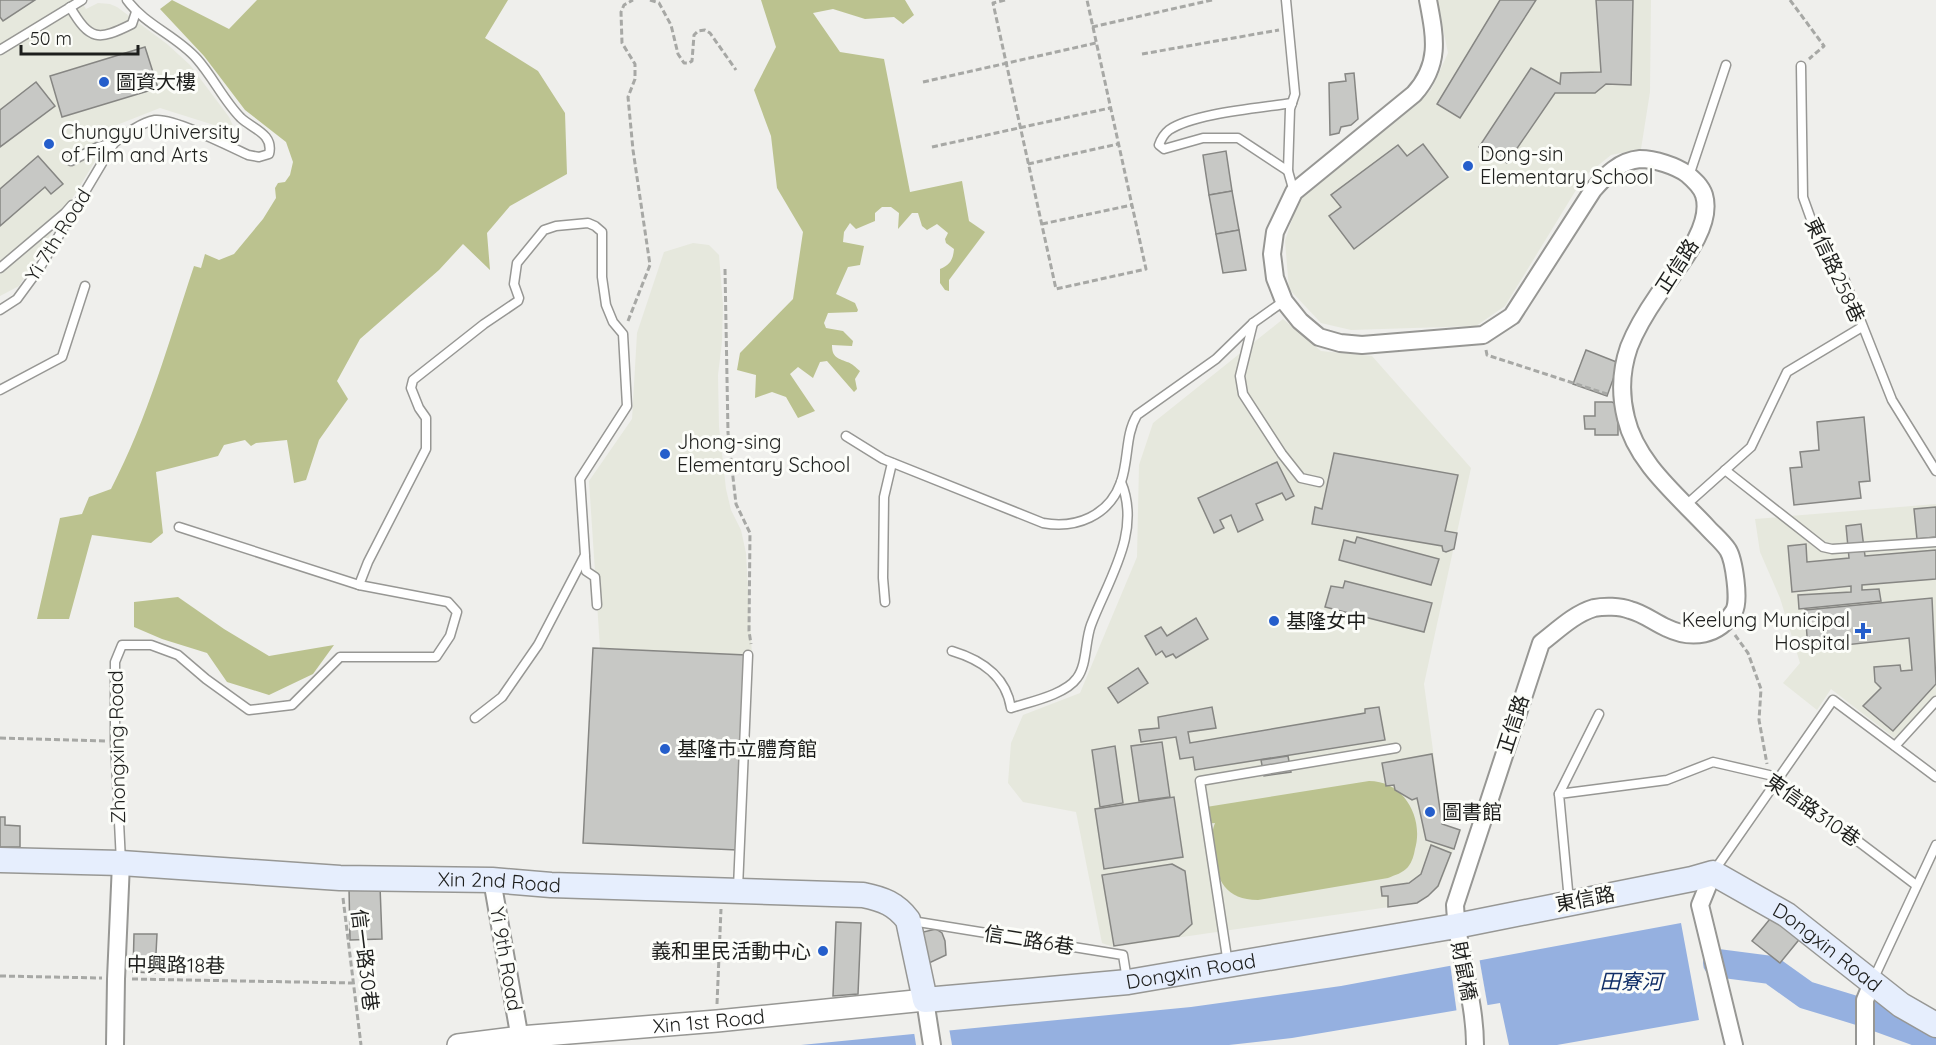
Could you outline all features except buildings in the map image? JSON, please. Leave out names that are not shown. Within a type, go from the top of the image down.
[{"type":"main road","name":"Xin 2nd Road","points":[[0,861],[121,863],[340,878],[492,880],[551,885],[863,895],[890,902],[900,909],[908,920]]},
{"type":"main road","name":"東信路","points":[[1456,926],[1713,873]]},
{"type":"main road","name":"Dongxin Road","points":[[1713,873],[1787,915],[1868,992],[1901,1005],[1936,1025]]},
{"type":"main road","points":[[908,920],[925,1000]]},
{"type":"main road","name":"Dongxin Road","points":[[925,1000],[1128,982],[1456,926]]},
{"type":"street","points":[[1428,0],[1433,30],[1433,56],[1428,76],[1423,84],[1414,94],[1294,192],[1275,232],[1272,254],[1275,278],[1284,301],[1300,321],[1319,337],[1340,343],[1362,345],[1483,335],[1512,316],[1593,190],[1607,173],[1624,162],[1641,159],[1660,162],[1689,176]]},
{"type":"street","name":"正信路","points":[[1456,926],[1455,905],[1541,643],[1574,617],[1595,608],[1614,607],[1631,610],[1669,630],[1704,635],[1726,623],[1736,609],[1737,592],[1728,550],[1652,469],[1637,447],[1626,420],[1623,399],[1622,375],[1630,346],[1652,304],[1690,251],[1703,223],[1704,195],[1697,182],[1689,176]]},
{"type":"street","name":"Zhongxing Road","points":[[115,1045],[121,863]]},
{"type":"street","points":[[1713,873],[1700,905],[1734,1045]]},
{"type":"street","name":"Yi 9th Road","points":[[492,880],[521,1041]]},
{"type":"street","name":"財鼠橋","points":[[1456,926],[1473,1016],[1475,1045]]},
{"type":"street","points":[[1865,1045],[1864,1026],[1868,992]]},
{"type":"street","points":[[925,1000],[932,1045]]},
{"type":"street","name":"Xin 1st Road","points":[[458,1045],[521,1041],[925,1000]]},
{"type":"lane","points":[[0,50],[82,0]]},
{"type":"lane","name":"Yi 7th Road","points":[[0,310],[17,299],[39,269],[114,143],[132,129],[156,120],[173,123],[248,155],[259,157],[269,154],[271,147],[267,138],[240,117],[196,57],[136,12],[127,0]]},
{"type":"lane","points":[[1286,0],[1295,94],[1290,109],[1288,171],[1294,192]]},
{"type":"lane","points":[[70,7],[80,24],[94,35],[109,35],[132,24],[136,12]]},
{"type":"lane","points":[[1689,176],[1726,65]]},
{"type":"lane","name":"東信路258巷","points":[[1801,66],[1803,197],[1817,237],[1845,281],[1892,400],[1936,471]]},
{"type":"lane","points":[[1288,171],[1238,138],[1203,138],[1164,149],[1159,145],[1167,132],[1179,124],[1196,119],[1292,103]]},
{"type":"lane","points":[[71,161],[98,147],[114,143]]},
{"type":"lane","points":[[0,268],[65,213],[87,188]]},
{"type":"lane","points":[[359,585],[426,449],[426,418],[411,388],[413,380],[484,324],[518,301],[514,284],[517,263],[544,230],[556,226],[588,223],[602,232],[602,277],[606,305],[613,322],[623,334],[627,406],[580,480],[586,571],[595,577],[597,605]]},
{"type":"lane","points":[[0,390],[62,357],[86,286]]},
{"type":"lane","points":[[846,436],[892,463],[1043,523],[1053,525],[1079,522],[1103,509],[1121,482],[1131,426],[1137,415],[1216,359],[1253,323],[1284,301]]},
{"type":"lane","points":[[1253,323],[1240,376],[1243,394],[1282,454],[1301,478],[1319,482]]},
{"type":"lane","points":[[1686,505],[1751,447],[1787,372],[1862,327]]},
{"type":"lane","points":[[885,602],[884,497],[892,463]]},
{"type":"lane","points":[[1725,470],[1823,547],[1832,549],[1936,542]]},
{"type":"lane","points":[[952,651],[981,663],[996,675],[1008,694],[1011,708],[1057,693],[1077,679],[1091,625],[1122,555],[1127,521],[1126,493],[1121,482]]},
{"type":"lane","name":"Zhongxing Road","points":[[121,863],[115,741],[115,662],[122,645],[151,645],[178,655],[206,679],[249,710],[292,705],[340,657],[436,657],[450,636],[457,612],[448,602],[359,585],[179,527]]},
{"type":"lane","points":[[475,718],[502,697],[538,645],[585,555]]},
{"type":"lane","points":[[730,890],[751,653]]},
{"type":"lane","points":[[1713,873],[1773,777],[1833,700],[1936,777]]},
{"type":"lane","points":[[1895,746],[1936,701]]},
{"type":"lane","points":[[1569,902],[1559,794],[1599,714]]},
{"type":"lane","points":[[1228,964],[1200,781],[1396,748]]},
{"type":"lane","name":"東信路310巷","points":[[1559,794],[1667,780],[1713,762],[1773,777],[1916,885]]},
{"type":"lane","points":[[1868,992],[1936,845]]},
{"type":"lane","name":"信二路6巷","points":[[908,920],[1123,955],[1128,982]]},
{"type":"path","points":[[623,334],[650,265],[633,150],[628,97],[635,79],[635,64],[622,42],[621,12],[624,4],[633,0]]},
{"type":"path","points":[[650,0],[659,3],[671,25],[678,54],[684,63],[692,61],[694,35],[698,31],[705,30],[710,33],[736,70]]},
{"type":"path","points":[[1005,0],[993,3],[1056,289],[1146,269],[1086,0]]},
{"type":"path","points":[[1092,27],[1212,0]]},
{"type":"path","points":[[1790,0],[1824,46],[1801,66]]},
{"type":"path","points":[[1142,54],[1289,28]]},
{"type":"path","points":[[922,82],[1096,43]]},
{"type":"path","points":[[932,147],[1110,108]]},
{"type":"path","points":[[1028,164],[1119,144]]},
{"type":"path","points":[[1042,224],[1132,205]]},
{"type":"path","points":[[725,269],[728,433],[735,504],[750,533],[749,632],[751,653]]},
{"type":"path","points":[[1483,335],[1487,354],[1623,399]]},
{"type":"path","points":[[1726,623],[1748,653],[1761,689],[1759,720],[1773,777]]},
{"type":"path","points":[[0,738],[115,741]]},
{"type":"path","name":"信一路30巷","points":[[340,878],[361,1045]]},
{"type":"path","points":[[717,1021],[730,890]]},
{"type":"path","name":"中興路18巷","points":[[0,976],[352,983]]},
{"type":"shaded area","name":"Chungyu University of Film and Arts","points":[[0,0],[80,0],[86,9],[98,3],[117,7],[167,44],[190,65],[229,117],[236,132],[160,108],[94,134],[100,153],[19,286],[0,296]]},
{"type":"shaded area","name":"Dong-sin Elementary School","points":[[1437,0],[1651,0],[1650,92],[1641,149],[1611,155],[1584,177],[1505,306],[1476,326],[1351,330],[1321,323],[1289,289],[1285,241],[1299,198],[1431,90],[1448,53]]},
{"type":"shaded area","name":"Jhong-sing Elementary School","points":[[693,243],[709,245],[719,255],[723,305],[718,375],[719,427],[726,489],[731,510],[741,530],[746,553],[752,655],[600,648],[589,481],[632,419],[637,333],[664,252]]},
{"type":"shaded area","name":"基隆女中","points":[[1283,319],[1321,351],[1372,356],[1471,468],[1424,684],[1443,824],[1461,830],[1439,887],[1417,903],[1113,947],[1102,943],[1076,812],[1023,802],[1008,783],[1011,743],[1023,715],[1080,693],[1137,557],[1139,465],[1153,423]]},
{"type":"shaded area","name":"Keelung Municipal Hospital","points":[[1936,504],[1936,696],[1897,740],[1831,689],[1817,710],[1783,683],[1800,663],[1780,598],[1760,552],[1755,519]]},
{"type":"green space","points":[[172,0],[229,29],[257,0],[508,0],[485,38],[538,71],[565,113],[567,174],[510,206],[487,233],[490,270],[463,244],[439,270],[360,339],[337,381],[348,399],[319,440],[306,480],[294,483],[287,440],[256,443],[251,446],[245,440],[224,445],[218,456],[156,472],[163,533],[151,543],[92,535],[69,619],[37,619],[60,518],[82,514],[89,497],[111,489],[147,407],[194,266],[201,268],[205,254],[219,260],[234,254],[263,219],[276,198],[275,188],[278,183],[285,182],[290,175],[293,162],[286,142],[245,110],[204,56],[160,9]]},
{"type":"green space","points":[[761,0],[905,0],[914,15],[903,24],[894,17],[865,19],[833,9],[813,13],[840,52],[884,59],[910,192],[962,181],[969,221],[985,232],[949,280],[949,291],[945,290],[940,283],[940,269],[950,262],[954,249],[946,243],[948,233],[937,224],[927,230],[922,226],[918,213],[912,213],[898,229],[899,213],[891,207],[882,207],[875,213],[875,221],[856,229],[850,223],[844,232],[843,242],[864,246],[860,265],[848,267],[836,294],[855,303],[858,310],[857,312],[828,313],[824,323],[826,328],[843,331],[853,341],[852,346],[832,345],[832,349],[836,356],[851,363],[860,371],[855,379],[857,389],[854,392],[827,361],[820,362],[813,378],[798,367],[790,374],[815,411],[798,418],[786,397],[772,392],[755,398],[756,375],[737,370],[740,353],[793,299],[803,232],[777,188],[771,136],[754,90],[776,47]]},
{"type":"green space","points":[[178,597],[224,629],[269,656],[334,645],[313,674],[269,695],[227,682],[207,653],[162,639],[134,627],[134,602]]},
{"type":"green space","points":[[1369,781],[1392,787],[1401,794],[1414,814],[1417,825],[1415,849],[1411,863],[1404,871],[1388,878],[1258,900],[1247,899],[1230,892],[1220,879],[1213,851],[1212,837],[1215,823],[1203,824],[1200,808]]},
{"type":"water","name":"田寮河","points":[[1681,923],[1699,1020],[1557,1045],[1509,1045],[1500,1003],[1292,1038],[1229,1045],[801,1045],[1191,1007],[1341,986]]},
{"type":"pier","points":[[1479,957],[1488,1008],[1457,1014],[1450,963]]},
{"type":"pier","points":[[949,1028],[952,1045],[916,1045],[914,1032]]},
{"type":"waterway","name":"田寮河","points":[[1717,963],[1771,970],[1806,995],[1865,1013],[1917,1032],[1936,1042]]},
{"type":"place","name":"圖資大樓","points":[[104,82]]},
{"type":"place","name":"Chungyu University of Film and Arts","points":[[49,144]]},
{"type":"place","name":"Dong-sin Elementary School","points":[[1468,166]]},
{"type":"place","name":"Jhong-sing Elementary School","points":[[665,454]]},
{"type":"place","name":"基隆女中","points":[[1274,621]]},
{"type":"place","name":"Keelung Municipal Hospital","points":[[1863,631]]},
{"type":"place","name":"基隆市立體育館","points":[[665,749]]},
{"type":"place","name":"圖書館","points":[[1430,812]]},
{"type":"place","name":"義和里民活動中心","points":[[823,951]]}]
